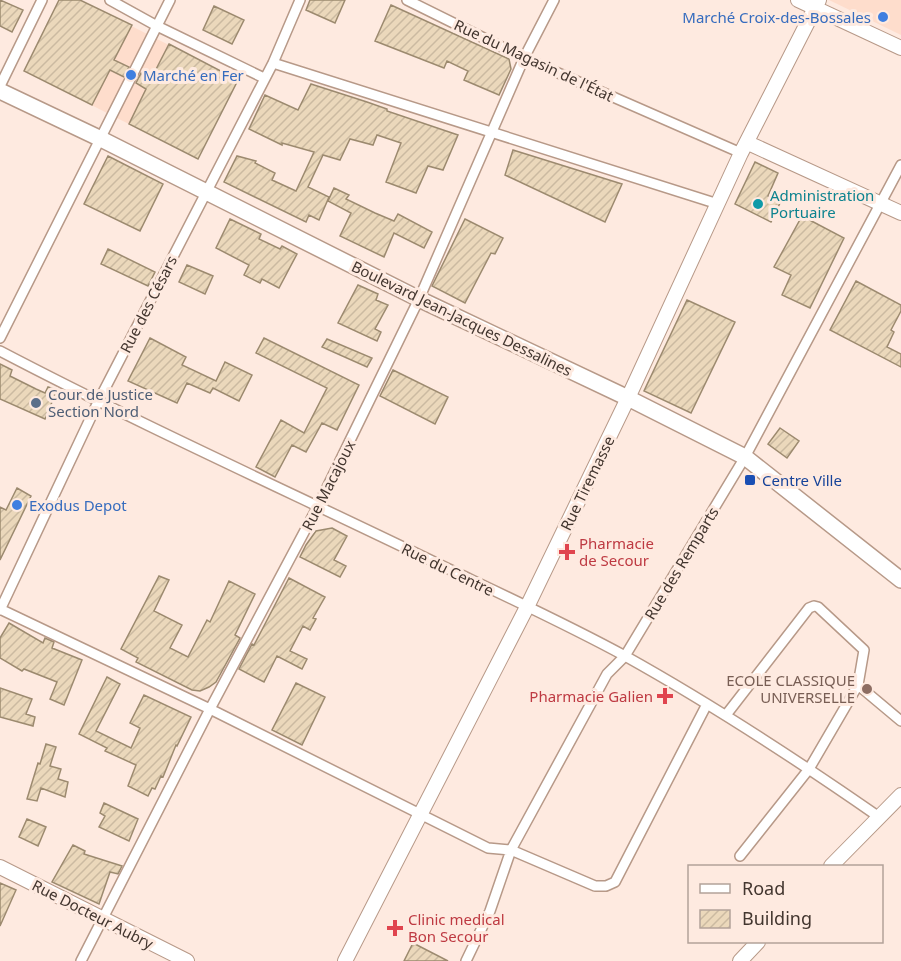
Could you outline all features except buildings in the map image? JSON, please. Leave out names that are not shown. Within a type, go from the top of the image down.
[{"type":"main road","name":"Boulevard Jean-Jacques Dessalines","points":[[0,91],[101,139],[420,299],[628,398],[745,458],[901,580]]},
{"type":"street","points":[[0,86],[42,0]]},
{"type":"street","points":[[110,0],[157,27],[264,78]]},
{"type":"street","points":[[0,338],[170,0]]},
{"type":"street","name":"Rue des Césars","points":[[0,609],[98,402],[273,63],[300,0]]},
{"type":"street","name":"Rue du Magasin de l'État","points":[[407,0],[524,58],[629,104],[744,148]]},
{"type":"street","name":"Rue Macajoux","points":[[81,961],[210,709],[318,506],[420,299],[524,58],[554,0]]},
{"type":"street","points":[[798,0],[817,4],[901,48]]},
{"type":"street","name":"Rue Tiremasse","points":[[345,961],[527,607],[628,398],[744,148],[817,4]]},
{"type":"street","points":[[273,63],[718,204]]},
{"type":"street","points":[[744,148],[901,213]]},
{"type":"street","name":"Rue des Remparts","points":[[466,961],[490,911],[511,850],[607,674],[625,656],[745,458],[901,165]]},
{"type":"street","name":"Rue du Centre","points":[[0,351],[98,402],[318,506],[625,656],[726,715],[879,818]]},
{"type":"street","points":[[726,715],[809,608],[818,607],[864,650],[858,685],[809,769],[740,856]]},
{"type":"street","points":[[0,609],[210,709],[488,848],[511,850],[595,886],[606,886],[615,882],[706,704]]},
{"type":"street","points":[[858,685],[901,720]]},
{"type":"street","points":[[833,865],[901,795]]},
{"type":"street","name":"Rue Docteur Aubry","points":[[0,867],[187,961]]},
{"type":"street","points":[[740,961],[758,943]]},
{"type":"shaded area","name":"Marché en Fer","points":[[59,0],[80,0],[238,80],[198,159],[24,71]]},
{"type":"shaded area","name":"Marché Croix-des-Bossales","points":[[829,0],[901,0],[901,35]]},
{"type":"place","name":"Marché Croix-des-Bossales","points":[[883,17]]},
{"type":"place","name":"Marché en Fer","points":[[131,75]]},
{"type":"place","name":"Administration Portuaire","points":[[758,204]]},
{"type":"place","name":"Cour de Justice Section Nord","points":[[36,403]]},
{"type":"place","name":"Centre Ville","points":[[750,480]]},
{"type":"place","name":"Exodus Depot","points":[[17,505]]},
{"type":"place","name":"Pharmacie de Secour","points":[[567,552]]},
{"type":"place","name":"ECOLE CLASSIQUE UNIVERSELLE","points":[[867,689]]},
{"type":"place","name":"Pharmacie Galien","points":[[665,696]]},
{"type":"place","name":"Clinic medical Bon Secour","points":[[395,928]]}]
